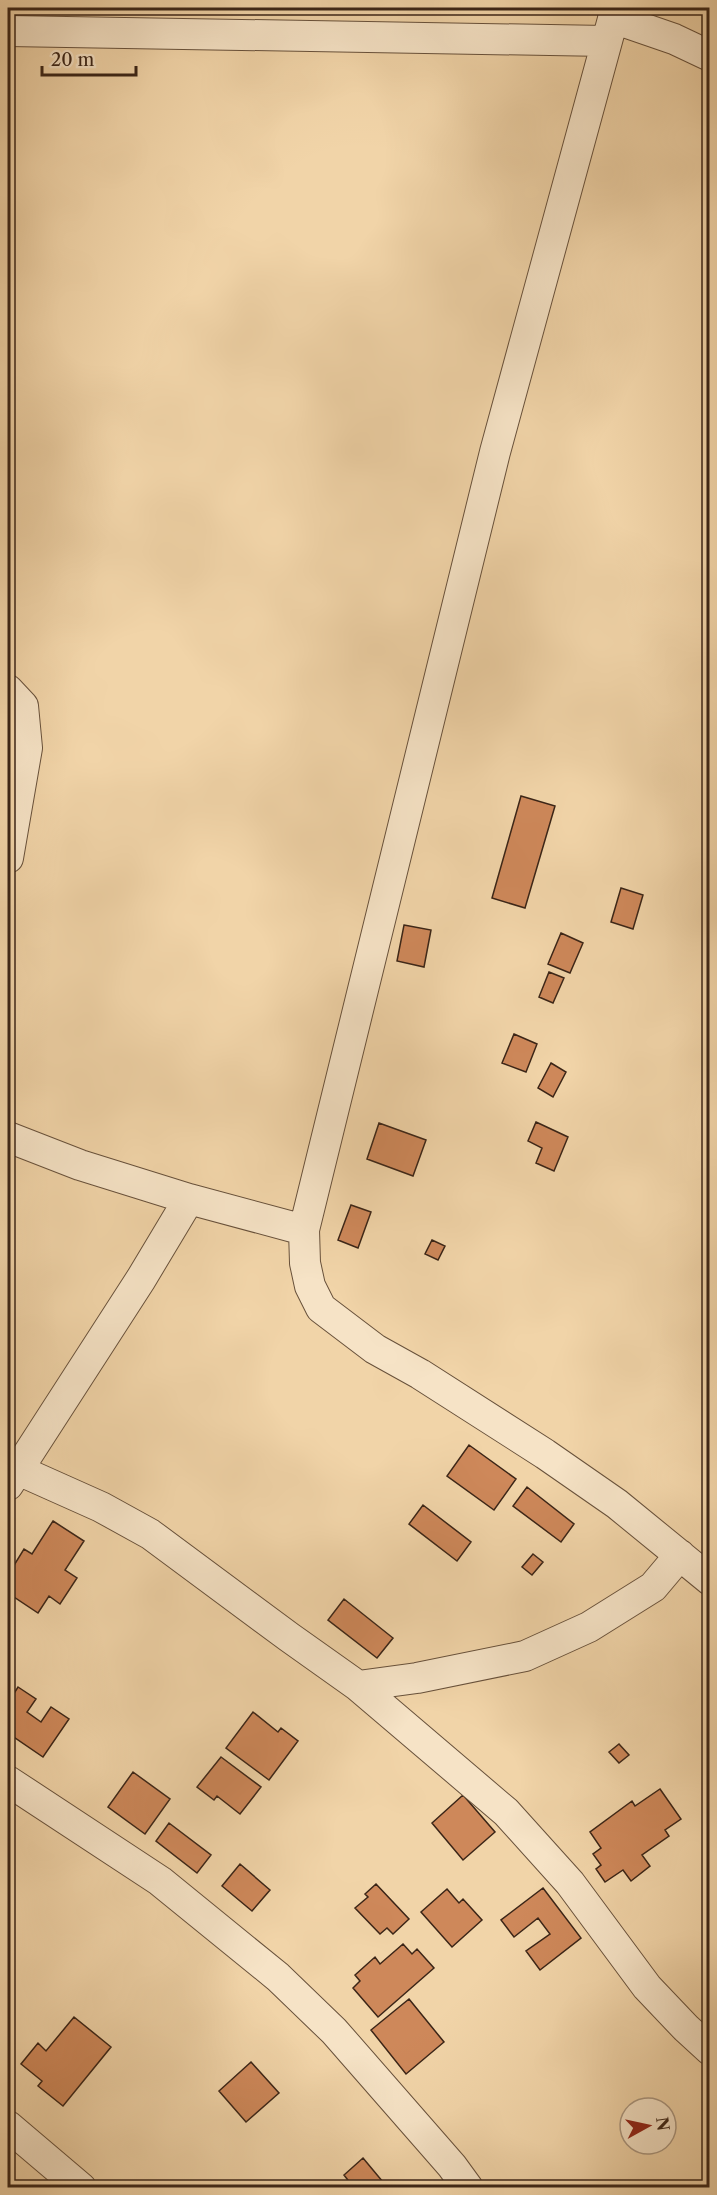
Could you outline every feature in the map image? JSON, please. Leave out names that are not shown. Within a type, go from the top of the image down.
[{"type":"street","points":[[612,22],[495,452],[304,1230],[305,1263],[310,1286],[321,1308],[375,1349],[420,1374],[545,1454],[617,1504],[710,1580]]},
{"type":"street","points":[[8,31],[612,22],[674,39],[710,56]]},
{"type":"street","points":[[8,690],[22,706],[27,748],[8,858]]},
{"type":"street","points":[[8,1137],[80,1165],[189,1199],[304,1230]]},
{"type":"street","points":[[189,1199],[141,1279],[12,1477],[101,1507],[150,1534],[358,1686],[506,1812],[570,1883],[647,1987],[710,2050]]},
{"type":"street","points":[[358,1686],[417,1678],[525,1656],[589,1627],[653,1587],[680,1555]]},
{"type":"street","points":[[8,1781],[160,1881],[278,1977],[334,2031],[468,2187]]},
{"type":"street","points":[[8,2126],[81,2187]]},
{"type":"building","points":[[521,796],[555,806],[525,908],[492,898]]},
{"type":"building","points":[[621,888],[643,895],[633,929],[611,922]]},
{"type":"building","points":[[404,925],[431,930],[424,967],[397,961]]},
{"type":"building","points":[[561,933],[583,943],[570,973],[548,964]]},
{"type":"building","points":[[549,972],[564,978],[553,1003],[539,997]]},
{"type":"building","points":[[514,1034],[537,1044],[526,1072],[502,1063]]},
{"type":"building","points":[[551,1063],[566,1072],[553,1097],[538,1088]]},
{"type":"building","points":[[536,1122],[568,1137],[554,1171],[536,1163],[542,1148],[528,1141]]},
{"type":"building","points":[[379,1123],[426,1140],[413,1176],[367,1159]]},
{"type":"building","points":[[351,1205],[371,1212],[358,1248],[338,1240]]},
{"type":"building","points":[[432,1240],[445,1246],[438,1260],[425,1254]]},
{"type":"building","points":[[469,1445],[516,1479],[494,1510],[447,1476]]},
{"type":"building","points":[[527,1487],[574,1524],[561,1542],[513,1506]]},
{"type":"building","points":[[423,1505],[471,1542],[457,1561],[409,1524]]},
{"type":"building","points":[[53,1521],[84,1541],[65,1570],[77,1578],[60,1604],[49,1596],[38,1613],[8,1593],[14,1583],[8,1579],[8,1575],[24,1549],[32,1554]]},
{"type":"building","points":[[533,1554],[543,1562],[532,1575],[522,1567]]},
{"type":"building","points":[[344,1599],[393,1638],[377,1658],[328,1620]]},
{"type":"building","points":[[18,1687],[36,1699],[27,1712],[41,1722],[51,1707],[69,1719],[43,1757],[8,1733],[8,1703]]},
{"type":"building","points":[[253,1712],[278,1732],[281,1728],[298,1741],[269,1780],[226,1748]]},
{"type":"building","points":[[619,1744],[629,1755],[619,1763],[609,1752]]},
{"type":"building","points":[[221,1757],[261,1787],[240,1814],[217,1796],[214,1800],[197,1787]]},
{"type":"building","points":[[133,1772],[170,1799],[145,1834],[108,1807]]},
{"type":"building","points":[[660,1789],[681,1819],[665,1830],[669,1836],[642,1855],[650,1866],[631,1881],[623,1870],[605,1882],[596,1869],[601,1865],[593,1854],[601,1848],[590,1832],[632,1801],[635,1806]]},
{"type":"building","points":[[463,1795],[495,1832],[463,1860],[432,1823]]},
{"type":"building","points":[[169,1823],[211,1855],[197,1873],[156,1841]]},
{"type":"building","points":[[240,1864],[270,1890],[252,1911],[222,1886]]},
{"type":"building","points":[[376,1884],[409,1919],[393,1934],[387,1928],[380,1934],[355,1908],[368,1897],[365,1894]]},
{"type":"building","points":[[543,1888],[581,1938],[540,1970],[526,1951],[550,1934],[538,1918],[514,1937],[501,1920]]},
{"type":"building","points":[[447,1889],[459,1903],[463,1899],[482,1920],[452,1947],[421,1912]]},
{"type":"building","points":[[403,1944],[412,1954],[417,1949],[434,1968],[378,2017],[353,1988],[360,1981],[355,1975],[375,1957],[380,1964]]},
{"type":"building","points":[[409,1999],[444,2042],[406,2074],[371,2030]]},
{"type":"building","points":[[74,2017],[111,2047],[63,2106],[38,2086],[42,2081],[21,2064],[38,2043],[46,2051]]},
{"type":"building","points":[[251,2062],[279,2093],[246,2122],[219,2091]]},
{"type":"building","points":[[363,2158],[388,2188],[354,2188],[344,2175]]}]
